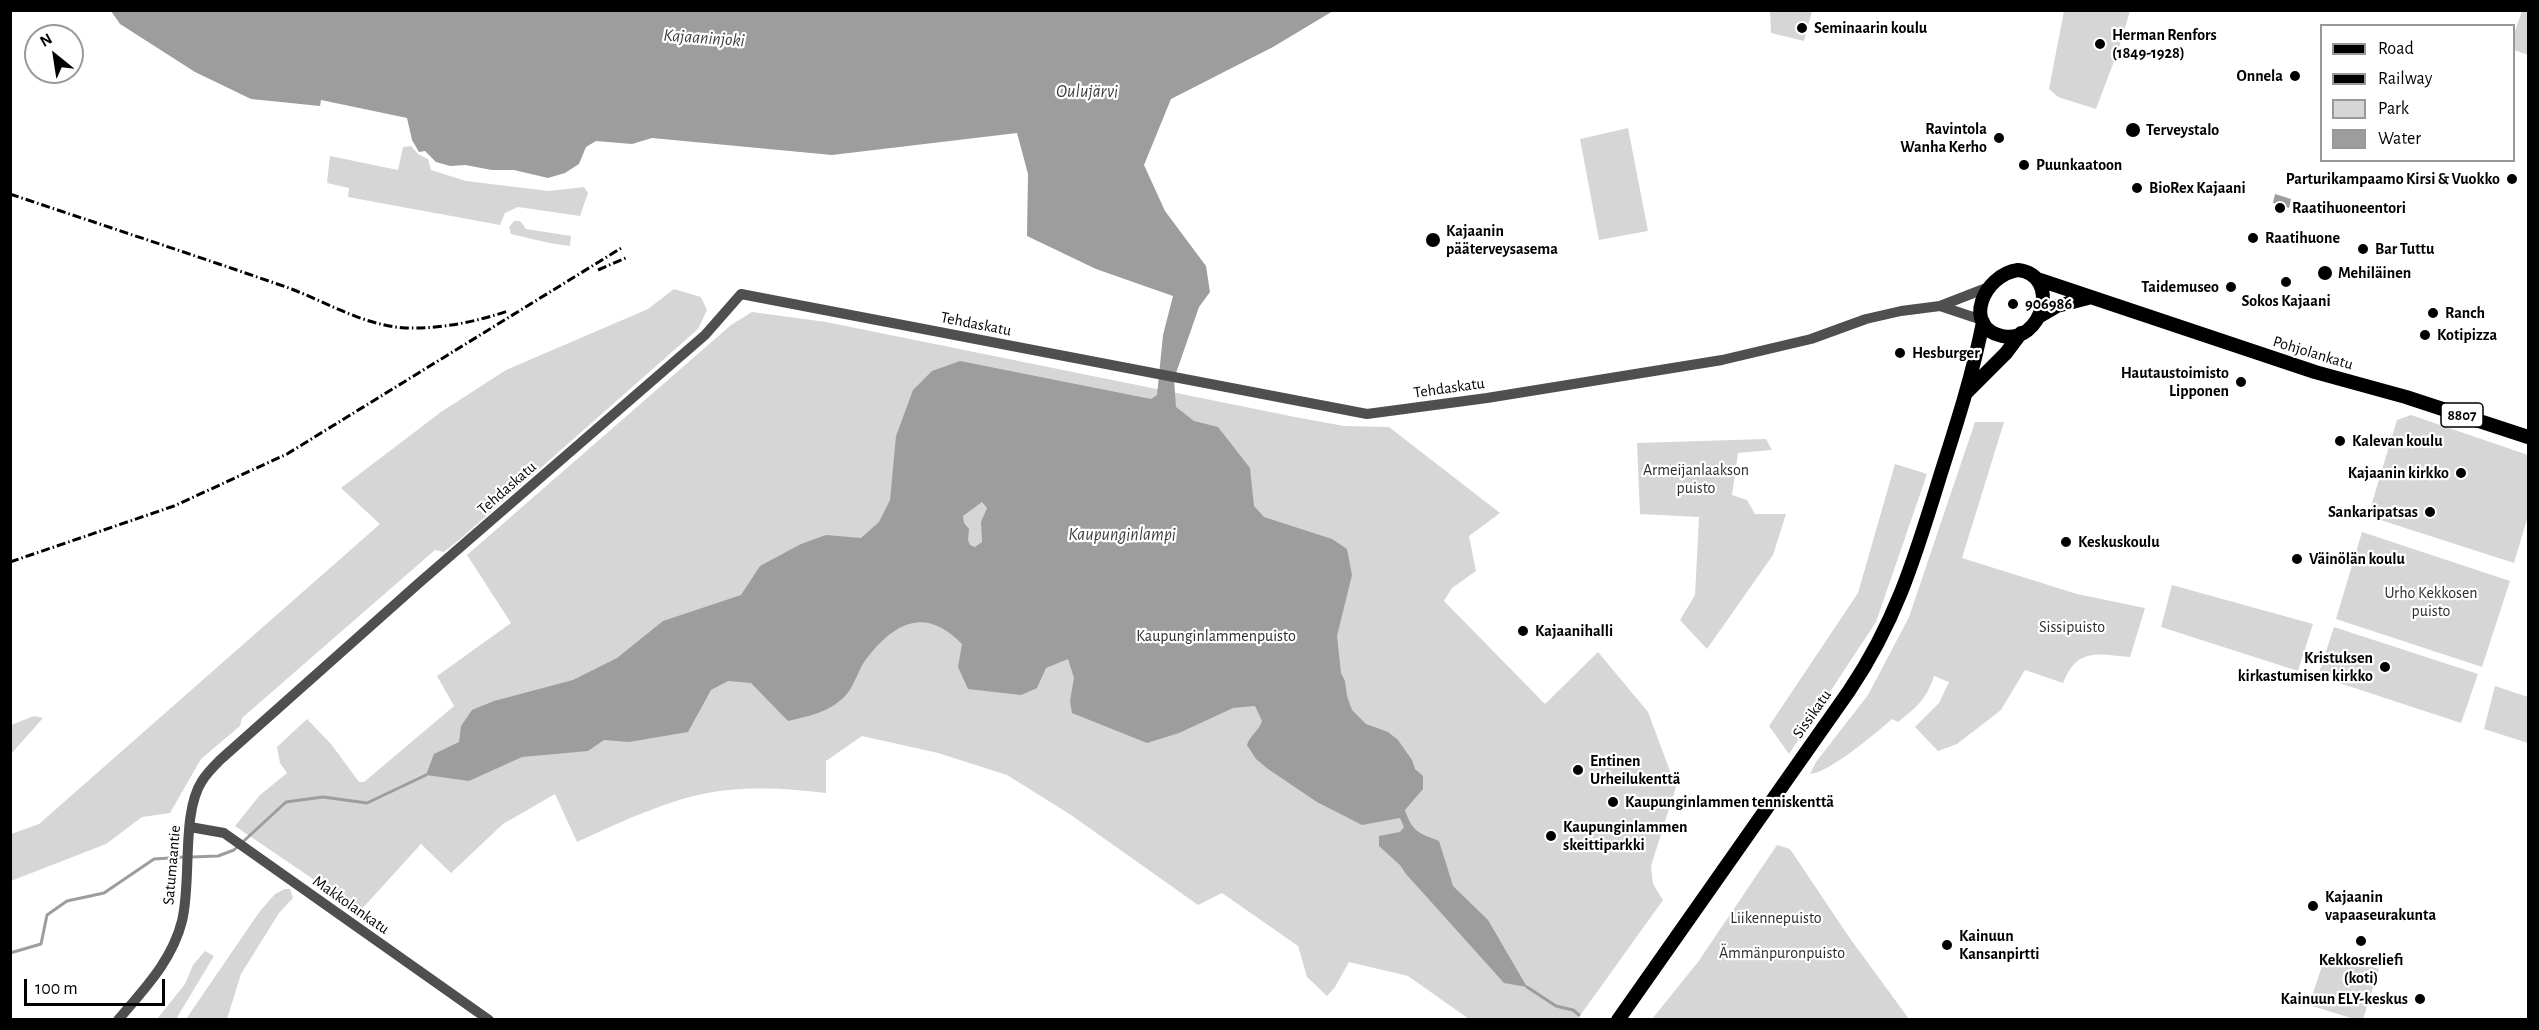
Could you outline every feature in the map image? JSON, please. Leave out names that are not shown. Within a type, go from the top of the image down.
[{"type":"main road","points":[[2040,316],[2044,300],[2037,279],[2026,271],[2012,271],[2000,276],[1989,287],[1981,307],[1983,321],[1991,331],[2001,336],[2013,336],[2029,329],[2040,316],[2057,306],[2088,298]]},
{"type":"main road","name":"Pohjolankatu","points":[[2037,279],[2088,298],[2315,372],[2406,397],[2529,437]]},
{"type":"main road","name":"Sissikatu","points":[[1618,1020],[1870,661],[1900,600],[1966,393],[1983,321]]},
{"type":"main road","name":"Sissikatu","points":[[1966,393],[2006,353],[2021,333]]},
{"type":"street","name":"Tehdaskatu","points":[[195,802],[201,782],[220,760],[419,583],[705,335],[741,294],[1367,414],[1487,398],[1722,360],[1822,336],[1866,319],[1901,311],[1940,306],[1989,287]]},
{"type":"street","name":"Tehdaskatu","points":[[1940,306],[1983,321]]},
{"type":"street","name":"Satumaantie","points":[[118,1020],[151,982],[171,952],[182,922],[188,889],[190,827],[195,802]]},
{"type":"street","name":"Makkolankatu","points":[[190,827],[224,833],[489,1020]]},
{"type":"green space","points":[[1770,11],[1812,11],[1804,41],[1771,33]]},
{"type":"green space","points":[[2064,11],[2130,11],[2096,109],[2058,97],[2049,89]]},
{"type":"green space","points":[[2522,11],[2528,11],[2528,55],[2515,50],[2515,31]]},
{"type":"green space","points":[[1628,128],[1648,231],[1599,240],[1580,139]]},
{"type":"green space","points":[[411,146],[418,154],[428,159],[431,170],[466,181],[549,191],[584,187],[588,193],[580,216],[518,207],[505,213],[500,225],[348,197],[349,188],[327,183],[330,156],[398,170],[403,147]]},
{"type":"green space","points":[[514,221],[520,221],[526,229],[571,236],[570,246],[511,234],[509,227]]},
{"type":"green space","points":[[674,289],[701,297],[707,310],[698,329],[459,540],[444,552],[435,550],[242,718],[240,726],[201,759],[170,813],[142,817],[106,844],[11,881],[11,834],[39,824],[380,524],[341,488],[441,412],[506,370],[648,309]]},
{"type":"green space","name":"Kaupunginlammenpuisto","points":[[752,312],[826,322],[1344,426],[1389,427],[1500,513],[1469,536],[1476,571],[1452,588],[1444,601],[1545,704],[1598,652],[1648,712],[1676,787],[1651,866],[1653,884],[1663,900],[1577,1020],[1469,1019],[1408,976],[1349,962],[1335,987],[1327,996],[1307,977],[1298,946],[1222,893],[1198,905],[1071,815],[1007,775],[938,753],[862,736],[826,761],[826,793],[741,789],[710,793],[652,810],[577,842],[555,794],[503,824],[451,873],[421,844],[360,911],[235,826],[260,795],[287,773],[280,763],[277,747],[307,719],[331,744],[359,782],[364,782],[454,706],[437,676],[511,623],[467,555],[731,325]]},
{"type":"green space","points":[[2411,415],[2528,455],[2528,516],[2514,563],[2368,516],[2397,420]]},
{"type":"green space","name":"Sissipuisto","points":[[1975,422],[2004,422],[1962,558],[2077,594],[2145,608],[2130,657],[2098,654],[2082,658],[2075,663],[2063,683],[2025,670],[2001,710],[1957,744],[1938,751],[1915,727],[1939,703],[1949,682],[1934,676],[1928,691],[1911,712],[1898,722],[1892,719],[1829,767],[1810,774],[1816,762],[1868,695],[1909,617]]},
{"type":"green space","name":"Armeijanlaakson puisto","points":[[1766,439],[1772,450],[1738,453],[1732,495],[1747,500],[1755,514],[1786,514],[1773,555],[1707,649],[1680,620],[1695,595],[1699,517],[1640,514],[1637,443]]},
{"type":"green space","points":[[1895,464],[1927,474],[1876,622],[1789,754],[1769,726],[1858,593]]},
{"type":"green space","name":"Urho Kekkosen puisto","points":[[2362,532],[2510,581],[2482,667],[2336,619]]},
{"type":"green space","points":[[2172,585],[2313,624],[2298,671],[2161,627]]},
{"type":"green space","points":[[2334,627],[2478,674],[2461,723],[2318,676]]},
{"type":"green space","points":[[2495,686],[2528,697],[2528,743],[2484,729]]},
{"type":"green space","points":[[34,716],[43,718],[11,754],[11,725]]},
{"type":"green space","name":"Ämmänpuronpuisto","points":[[1777,845],[1790,849],[1849,937],[1909,1019],[1652,1019],[1698,962]]},
{"type":"green space","points":[[290,889],[293,898],[279,913],[241,974],[227,1019],[186,1019],[260,911],[275,894]]},
{"type":"green space","points":[[205,951],[214,956],[176,1019],[157,1019],[185,984],[193,965]]},
{"type":"green space","points":[[2326,954],[2379,969],[2363,1019],[2354,1019],[2309,1005]]},
{"type":"water","points":[[111,11],[1333,11],[1273,47],[1171,99],[1144,165],[1165,211],[1206,266],[1210,292],[1199,307],[1174,379],[1176,407],[1194,421],[1218,427],[1250,468],[1254,506],[1264,517],[1332,539],[1347,549],[1352,575],[1337,636],[1341,673],[1352,710],[1366,724],[1388,732],[1398,740],[1412,760],[1415,769],[1423,776],[1423,789],[1405,810],[1410,823],[1417,831],[1439,841],[1453,886],[1488,920],[1527,987],[1504,983],[1400,865],[1379,846],[1379,836],[1400,832],[1404,827],[1400,818],[1362,825],[1317,802],[1256,759],[1247,745],[1262,721],[1255,706],[1233,708],[1179,733],[1147,743],[1072,713],[1070,701],[1074,678],[1068,659],[1046,668],[1037,688],[1021,695],[968,689],[958,667],[962,644],[949,632],[924,622],[912,623],[889,635],[864,662],[846,695],[833,706],[812,715],[788,721],[751,683],[728,681],[711,690],[688,732],[629,742],[604,740],[588,751],[522,757],[469,781],[426,775],[434,754],[459,742],[461,726],[472,710],[494,701],[573,680],[617,658],[663,621],[741,595],[760,566],[801,544],[826,535],[861,538],[879,522],[890,500],[896,436],[913,390],[932,371],[960,361],[1151,399],[1157,395],[1163,335],[1173,296],[1096,269],[1027,236],[1028,174],[1017,133],[832,155],[652,138],[632,144],[596,141],[586,147],[579,164],[565,173],[548,178],[514,170],[492,170],[465,165],[450,166],[436,162],[425,151],[419,152],[412,140],[407,118],[321,100],[320,106],[251,99],[195,72],[120,24]],"holes":[[[982,502],[987,508],[981,522],[982,542],[975,547],[970,545],[968,540],[969,529],[964,523],[963,516]]]},
{"type":"water","points":[[2275,194],[2291,199],[2289,208],[2273,203]]},
{"type":"waterway","points":[[191,857],[218,856],[234,850],[286,802],[323,797],[367,803],[426,775]]},
{"type":"waterway","points":[[10,953],[41,944],[47,915],[67,901],[104,893],[154,859],[184,857]]},
{"type":"waterway","points":[[1527,987],[1556,1006],[1573,1010],[1579,1015]]},
{"type":"railway","points":[[10,194],[286,287],[359,317],[389,326],[405,328],[445,326],[508,311]]},
{"type":"railway","points":[[10,562],[174,506],[287,454],[623,247]]},
{"type":"railway","points":[[598,270],[628,257]]},
{"type":"place","name":"Seminaarin koulu","points":[[1802,28]]},
{"type":"place","name":"Herman Renfors (1849-1928)","points":[[2100,44]]},
{"type":"place","name":"Onnela","points":[[2295,76]]},
{"type":"place","name":"Terveystalo","points":[[2133,130]]},
{"type":"place","name":"Ravintola Wanha Kerho","points":[[1999,138]]},
{"type":"place","name":"Puunkaatoon","points":[[2024,165]]},
{"type":"place","name":"Parturikampaamo Kirsi & Vuokko","points":[[2512,179]]},
{"type":"place","name":"BioRex Kajaani","points":[[2137,188]]},
{"type":"place","name":"Raatihuoneentori","points":[[2280,208]]},
{"type":"place","name":"Raatihuone","points":[[2253,238]]},
{"type":"place","name":"Kajaanin pääterveysasema","points":[[1433,240]]},
{"type":"place","name":"Bar Tuttu","points":[[2363,249]]},
{"type":"place","name":"Mehiläinen","points":[[2325,273]]},
{"type":"place","name":"Sokos Kajaani","points":[[2286,282]]},
{"type":"place","name":"Taidemuseo","points":[[2231,287]]},
{"type":"place","name":"906986","points":[[2013,304]]},
{"type":"place","name":"Ranch","points":[[2433,313]]},
{"type":"place","name":"Kotipizza","points":[[2425,335]]},
{"type":"place","name":"Hesburger","points":[[1900,353]]},
{"type":"place","name":"Hautaustoimisto Lipponen","points":[[2241,382]]},
{"type":"place","name":"Kalevan koulu","points":[[2340,441]]},
{"type":"place","name":"Kajaanin kirkko","points":[[2461,473]]},
{"type":"place","name":"Sankaripatsas","points":[[2430,512]]},
{"type":"place","name":"Keskuskoulu","points":[[2066,542]]},
{"type":"place","name":"Väinölän koulu","points":[[2297,559]]},
{"type":"place","name":"Kajaanihalli","points":[[1523,631]]},
{"type":"place","name":"Kristuksen kirkastumisen kirkko","points":[[2385,667]]},
{"type":"place","name":"Entinen Urheilukenttä","points":[[1578,770]]},
{"type":"place","name":"Kaupunginlammen tenniskenttä","points":[[1613,802]]},
{"type":"place","name":"Kaupunginlammen skeittiparkki","points":[[1551,836]]},
{"type":"place","name":"Kajaanin vapaaseurakunta","points":[[2313,906]]},
{"type":"place","name":"Kekkosreliefi (koti)","points":[[2361,941]]},
{"type":"place","name":"Kainuun Kansanpirtti","points":[[1947,945]]},
{"type":"place","name":"Kainuun ELY-keskus","points":[[2420,999]]},
{"type":"water label","name":"Kajaaninjoki","points":[[704,38]]},
{"type":"water label","name":"Oulujärvi","points":[[1087,92]]},
{"type":"water label","name":"Kaupunginlampi","points":[[1122,535]]},
{"type":"park label","name":"Liikennepuisto","points":[[1776,918]]}]
